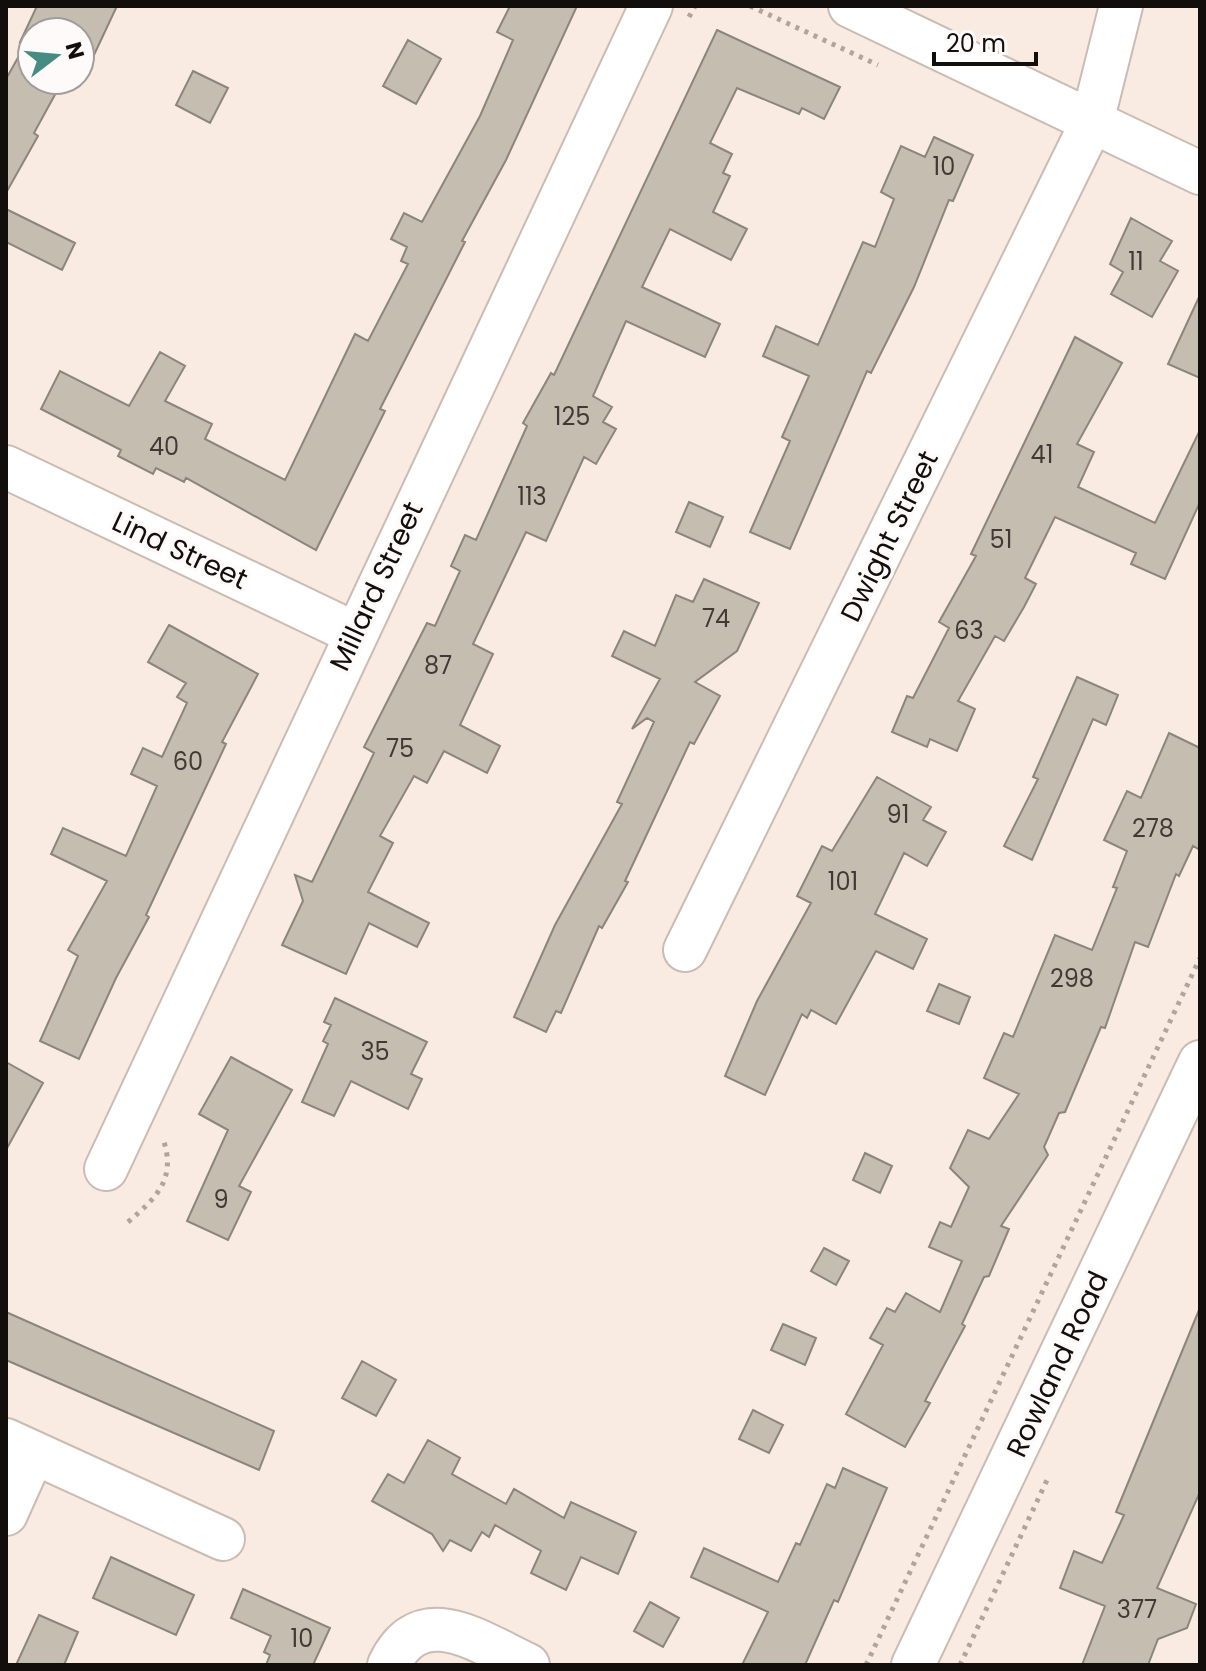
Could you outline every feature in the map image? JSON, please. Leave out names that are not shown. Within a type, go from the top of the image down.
[{"type":"street","name":"Millard Street","points":[[106,1169],[354,633],[651,6]]},
{"type":"street","points":[[850,6],[1200,173]]},
{"type":"street","name":"Dwight Street","points":[[685,950],[1092,122],[1121,6]]},
{"type":"street","name":"Lind Street","points":[[6,467],[354,633]]},
{"type":"street","name":"Rowland Road","points":[[913,1665],[1200,1062]]},
{"type":"street","points":[[6,1514],[19,1447],[223,1539]]},
{"type":"street","points":[[389,1665],[405,1641],[418,1630],[439,1628],[528,1665]]},
{"type":"path","points":[[866,1665],[1200,958]]},
{"type":"path","points":[[128,1222],[152,1201],[164,1183],[170,1158],[151,1116],[135,1106]]},
{"type":"building","points":[[37,6],[117,6],[96,51],[96,16],[32,16]]},
{"type":"building","points":[[510,6],[577,6],[506,160],[462,241],[465,242],[380,409],[385,411],[316,550],[186,478],[184,482],[156,468],[153,474],[118,456],[121,450],[41,409],[60,371],[129,406],[160,352],[185,366],[165,401],[212,424],[205,439],[285,480],[355,334],[368,341],[408,264],[401,261],[407,247],[391,239],[404,213],[422,222],[480,116],[513,40],[497,32]]},
{"type":"building","points":[[717,30],[840,87],[824,119],[802,108],[799,114],[737,88],[710,143],[732,154],[723,173],[730,176],[713,212],[747,229],[731,260],[670,229],[642,287],[720,324],[705,357],[626,321],[593,396],[612,407],[603,422],[616,429],[596,464],[584,457],[546,541],[526,532],[473,644],[493,654],[460,725],[500,746],[487,773],[444,751],[427,783],[414,776],[380,836],[393,843],[368,892],[429,923],[417,947],[369,923],[346,974],[282,945],[303,901],[295,875],[312,882],[374,753],[364,747],[427,623],[435,626],[460,571],[451,566],[465,535],[476,540],[527,426],[523,423],[551,373],[554,375]]},
{"type":"building","points":[[408,40],[441,59],[416,104],[383,86]]},
{"type":"building","points":[[16,61],[16,96],[54,96],[34,133],[38,136],[6,193],[6,79]]},
{"type":"building","points":[[193,71],[228,88],[210,123],[176,105]]},
{"type":"building","points":[[934,137],[973,155],[953,201],[949,200],[914,287],[871,373],[867,371],[790,549],[750,532],[790,441],[782,437],[809,376],[763,356],[776,326],[818,345],[863,242],[875,247],[894,199],[881,192],[901,146],[925,157]]},
{"type":"building","points":[[6,209],[75,243],[62,270],[6,242]]},
{"type":"building","points":[[1131,218],[1172,241],[1160,261],[1178,271],[1152,317],[1111,294],[1123,272],[1110,264]]},
{"type":"building","points":[[1200,295],[1200,378],[1168,364]]},
{"type":"building","points":[[1075,337],[1122,363],[1077,444],[1094,452],[1078,487],[1155,523],[1200,430],[1200,502],[1165,579],[1131,564],[1136,553],[1055,517],[1025,578],[1036,584],[1024,607],[1004,641],[995,636],[958,701],[975,709],[957,751],[930,739],[927,747],[892,732],[907,696],[913,698],[949,628],[939,622],[976,556],[971,554]]},
{"type":"building","points":[[689,502],[723,517],[710,547],[676,532]]},
{"type":"building","points":[[704,579],[759,603],[737,651],[695,682],[720,696],[694,744],[690,742],[625,881],[628,882],[602,928],[599,926],[561,1013],[556,1011],[546,1032],[514,1017],[555,925],[622,804],[617,802],[654,722],[647,718],[632,729],[660,679],[612,656],[624,631],[655,646],[676,595],[693,602]]},
{"type":"building","points":[[169,625],[258,674],[222,742],[226,744],[146,915],[149,917],[116,978],[79,1059],[40,1041],[78,956],[68,950],[107,881],[51,854],[63,828],[126,856],[157,786],[131,774],[143,748],[162,757],[187,703],[177,697],[186,683],[148,662]]},
{"type":"building","points":[[1077,677],[1118,695],[1106,725],[1093,719],[1032,860],[1004,846],[1038,779],[1033,777]]},
{"type":"building","points":[[1169,733],[1200,748],[1200,850],[1193,846],[1179,876],[1176,874],[1148,947],[1135,942],[1105,1028],[1101,1027],[1065,1112],[1059,1113],[1044,1147],[1048,1155],[1001,1226],[1009,1229],[989,1276],[984,1277],[962,1324],[965,1326],[925,1401],[930,1403],[905,1447],[846,1414],[883,1345],[870,1338],[887,1308],[895,1312],[906,1293],[940,1312],[962,1261],[929,1247],[940,1222],[951,1227],[969,1187],[950,1168],[968,1130],[989,1139],[1019,1094],[984,1078],[1004,1033],[1013,1037],[1055,935],[1092,950],[1117,888],[1113,887],[1127,851],[1104,840],[1127,791],[1141,798]]},
{"type":"building","points":[[877,777],[931,807],[923,820],[946,832],[927,866],[904,853],[875,914],[927,939],[913,969],[876,951],[836,1024],[811,1010],[807,1018],[802,1014],[765,1095],[725,1076],[757,1001],[811,903],[797,896],[822,846],[832,851]]},
{"type":"building","points":[[939,984],[970,997],[959,1024],[927,1011]]},
{"type":"building","points":[[335,998],[427,1042],[411,1074],[422,1079],[408,1109],[351,1081],[334,1116],[302,1102],[328,1044],[323,1041],[331,1025],[324,1022]]},
{"type":"building","points":[[231,1057],[292,1090],[239,1186],[251,1192],[228,1240],[187,1221],[228,1130],[199,1114]]},
{"type":"building","points":[[6,1062],[43,1083],[6,1150]]},
{"type":"building","points":[[865,1153],[892,1166],[880,1193],[853,1180]]},
{"type":"building","points":[[824,1248],[849,1261],[836,1285],[811,1271]]},
{"type":"building","points":[[1199,1310],[1200,1492],[1157,1588],[1196,1604],[1187,1628],[1158,1639],[1148,1665],[1082,1665],[1105,1606],[1060,1588],[1074,1551],[1102,1563],[1124,1515],[1116,1512]]},
{"type":"building","points":[[6,1312],[274,1431],[259,1470],[6,1360]]},
{"type":"building","points":[[783,1324],[816,1338],[805,1365],[771,1350]]},
{"type":"building","points":[[362,1361],[396,1380],[376,1416],[342,1398]]},
{"type":"building","points":[[753,1410],[783,1425],[769,1453],[739,1439]]},
{"type":"building","points":[[428,1440],[460,1458],[452,1474],[506,1504],[514,1489],[564,1518],[571,1502],[636,1532],[618,1574],[581,1557],[566,1590],[531,1573],[541,1551],[495,1525],[489,1537],[482,1532],[471,1551],[450,1540],[443,1551],[432,1534],[372,1501],[388,1474],[404,1483]]},
{"type":"building","points":[[843,1468],[887,1488],[838,1602],[834,1600],[805,1665],[742,1665],[768,1612],[691,1577],[704,1548],[778,1582],[796,1543],[800,1545],[827,1484],[835,1488]]},
{"type":"building","points":[[111,1557],[194,1595],[176,1635],[93,1598]]},
{"type":"building","points":[[243,1589],[330,1628],[313,1665],[266,1665],[270,1655],[264,1652],[271,1636],[231,1618]]},
{"type":"building","points":[[650,1602],[679,1618],[663,1647],[634,1631]]},
{"type":"building","points":[[39,1615],[78,1632],[64,1665],[16,1665]]}]
